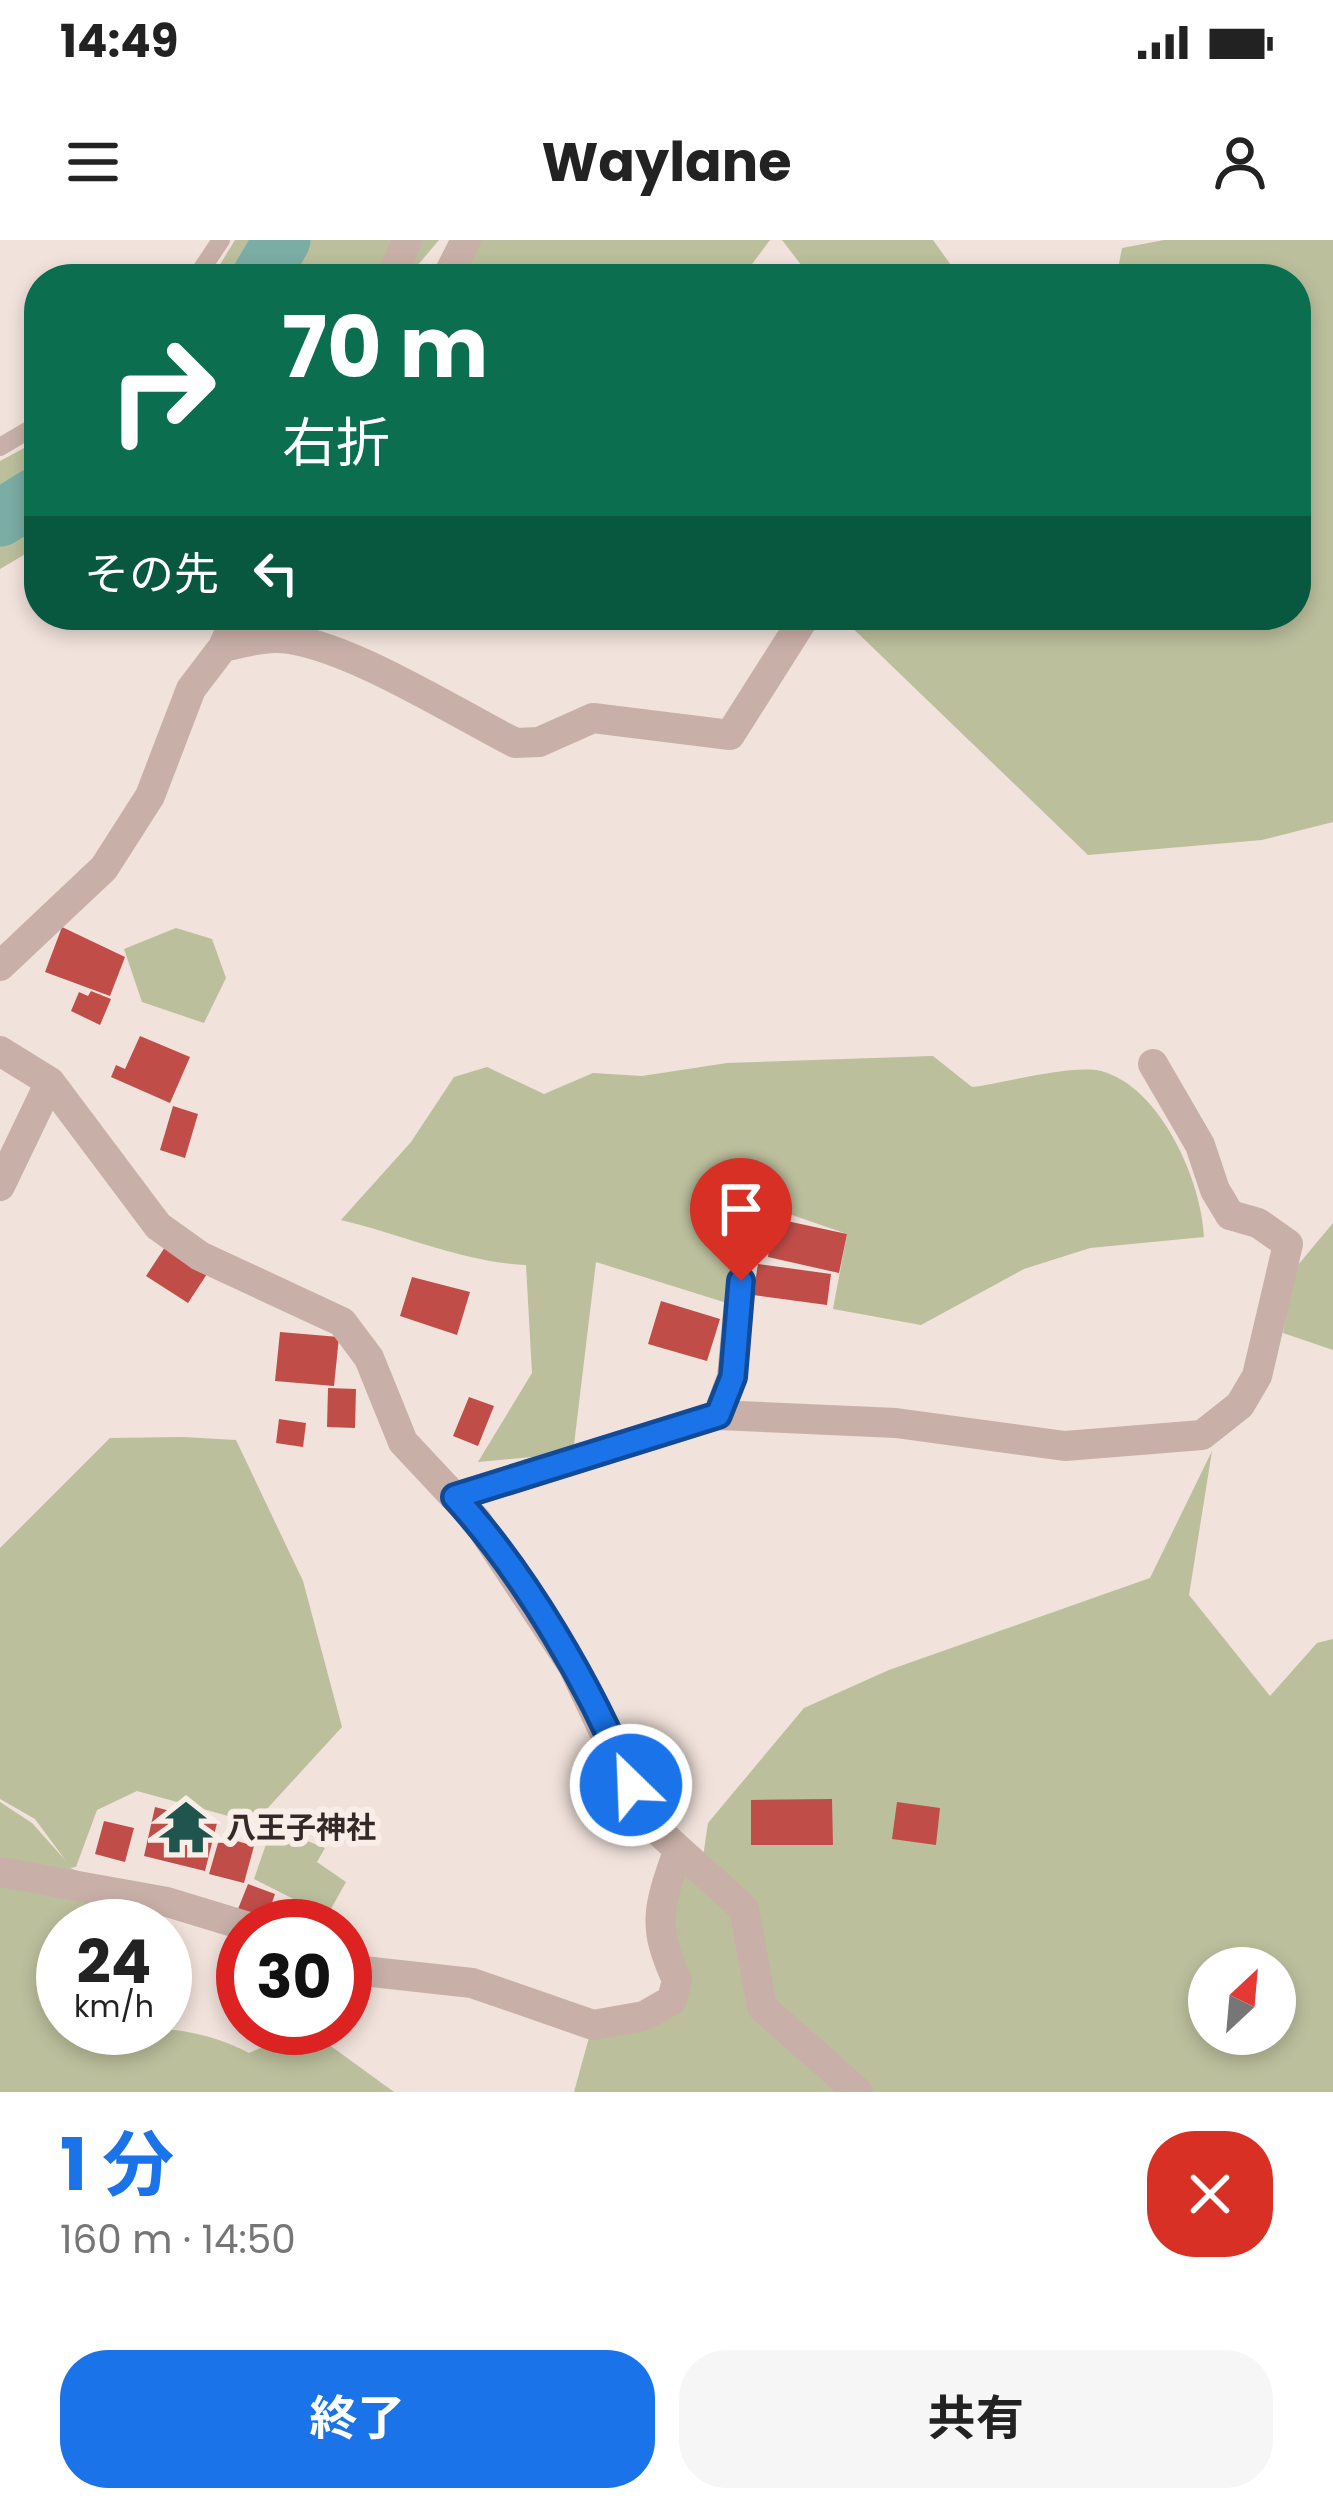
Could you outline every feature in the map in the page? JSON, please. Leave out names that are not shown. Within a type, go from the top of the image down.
[{"type":"street","points":[[0,966],[104,868],[151,796],[191,688],[230,630]]},
{"type":"street","points":[[223,647],[277,638],[308,644],[362,665],[515,743],[539,742],[593,718],[730,735],[796,630]]},
{"type":"street","points":[[0,1052],[50,1082],[158,1226],[200,1256],[342,1322],[369,1358],[404,1442],[477,1521],[573,1666],[617,1750],[645,1819],[744,1909],[762,2007],[858,2092]]},
{"type":"street","points":[[455,1497],[718,1415],[896,1424],[1065,1447],[1202,1435],[1240,1405],[1257,1376],[1288,1244],[1258,1223],[1230,1215],[1215,1190],[1200,1145],[1153,1064]]},
{"type":"street","points":[[0,1186],[50,1082]]},
{"type":"street","points":[[718,1415],[733,1377],[741,1281]]},
{"type":"street","points":[[372,1972],[472,1983],[593,2025],[644,2016],[672,2000],[677,1980],[660,1945],[658,1910],[678,1850]]},
{"type":"street","points":[[0,1872],[167,1902],[216,1917]]},
{"type":"green space","points":[[235,240],[439,240],[419,264],[220,264]]},
{"type":"green space","points":[[465,240],[770,240],[752,264],[455,264]]},
{"type":"green space","points":[[782,240],[933,240],[950,264],[800,264]]},
{"type":"green space","points":[[1164,240],[1333,240],[1333,822],[1262,840],[1088,855],[855,630],[1311,630],[1311,264],[1119,264],[1122,248]]},
{"type":"green space","points":[[24,448],[24,555],[0,569],[0,461]]},
{"type":"green space","points":[[176,928],[212,939],[226,978],[204,1023],[142,1002],[124,949]]},
{"type":"green space","points":[[933,1056],[972,1087],[1074,1070],[1101,1071],[1123,1080],[1142,1096],[1174,1139],[1196,1190],[1204,1237],[1090,1248],[1024,1269],[921,1325],[833,1309],[847,1234],[769,1207],[730,1304],[596,1262],[573,1453],[478,1462],[532,1373],[526,1265],[456,1253],[341,1220],[411,1142],[454,1077],[487,1067],[544,1094],[593,1073],[642,1076],[727,1063]]},
{"type":"green space","points":[[1333,1223],[1333,1350],[1283,1333],[1293,1271]]},
{"type":"green space","points":[[110,1438],[236,1440],[303,1581],[342,1727],[254,1823],[137,1791],[97,1810],[76,1867],[70,1868],[122,1889],[109,1892],[110,1899],[36,1899],[36,2055],[192,2055],[192,2033],[216,2040],[216,2055],[343,2055],[394,2092],[0,2092],[0,1802],[32,1823],[66,1861],[35,1819],[0,1799],[0,1548]]},
{"type":"green space","points":[[1212,1451],[1189,1595],[1270,1696],[1317,1643],[1333,1639],[1333,2092],[574,2092],[590,2034],[672,1999],[658,1909],[678,1851],[703,1857],[708,1823],[804,1708],[889,1670],[1150,1578]]},
{"type":"green space","points":[[272,1827],[325,1848],[317,1862],[346,1882],[336,1899],[293,1899],[254,1879]]},
{"type":"building","points":[[62,927],[125,957],[110,996],[45,972]]},
{"type":"building","points":[[91,991],[111,999],[100,1025],[71,1011],[79,992],[88,996]]},
{"type":"building","points":[[140,1036],[190,1057],[170,1103],[111,1077],[116,1065],[125,1069]]},
{"type":"building","points":[[173,1106],[198,1114],[185,1158],[160,1150]]},
{"type":"building","points":[[773,1218],[847,1234],[839,1273],[768,1257]]},
{"type":"building","points":[[165,1247],[207,1274],[188,1303],[146,1276]]},
{"type":"building","points":[[758,1264],[831,1274],[827,1305],[753,1295]]},
{"type":"building","points":[[412,1277],[470,1292],[457,1335],[400,1316]]},
{"type":"building","points":[[661,1301],[720,1319],[707,1361],[648,1344]]},
{"type":"building","points":[[280,1332],[339,1337],[334,1386],[275,1381]]},
{"type":"building","points":[[328,1388],[356,1389],[355,1428],[327,1427]]},
{"type":"building","points":[[469,1397],[494,1406],[478,1446],[453,1436]]},
{"type":"building","points":[[279,1419],[306,1423],[303,1447],[276,1443]]},
{"type":"building","points":[[832,1799],[833,1845],[751,1845],[751,1800]]},
{"type":"building","points":[[897,1802],[940,1808],[936,1845],[892,1839]]},
{"type":"building","points":[[155,1807],[217,1823],[205,1871],[144,1856]]},
{"type":"building","points":[[104,1821],[134,1828],[125,1862],[95,1854]]},
{"type":"building","points":[[220,1836],[254,1846],[244,1883],[209,1874]]},
{"type":"building","points":[[248,1884],[275,1894],[273,1899],[242,1899]]},
{"type":"waterway","points":[[268,264],[282,240]]},
{"type":"waterway","points":[[0,518],[24,503]]},
{"type":"place","name":"八王子神社","points":[[186,1827]]},
{"type":"route","points":[[631,1785],[573,1666],[477,1521],[455,1497],[718,1415],[733,1377],[741,1281]]}]
